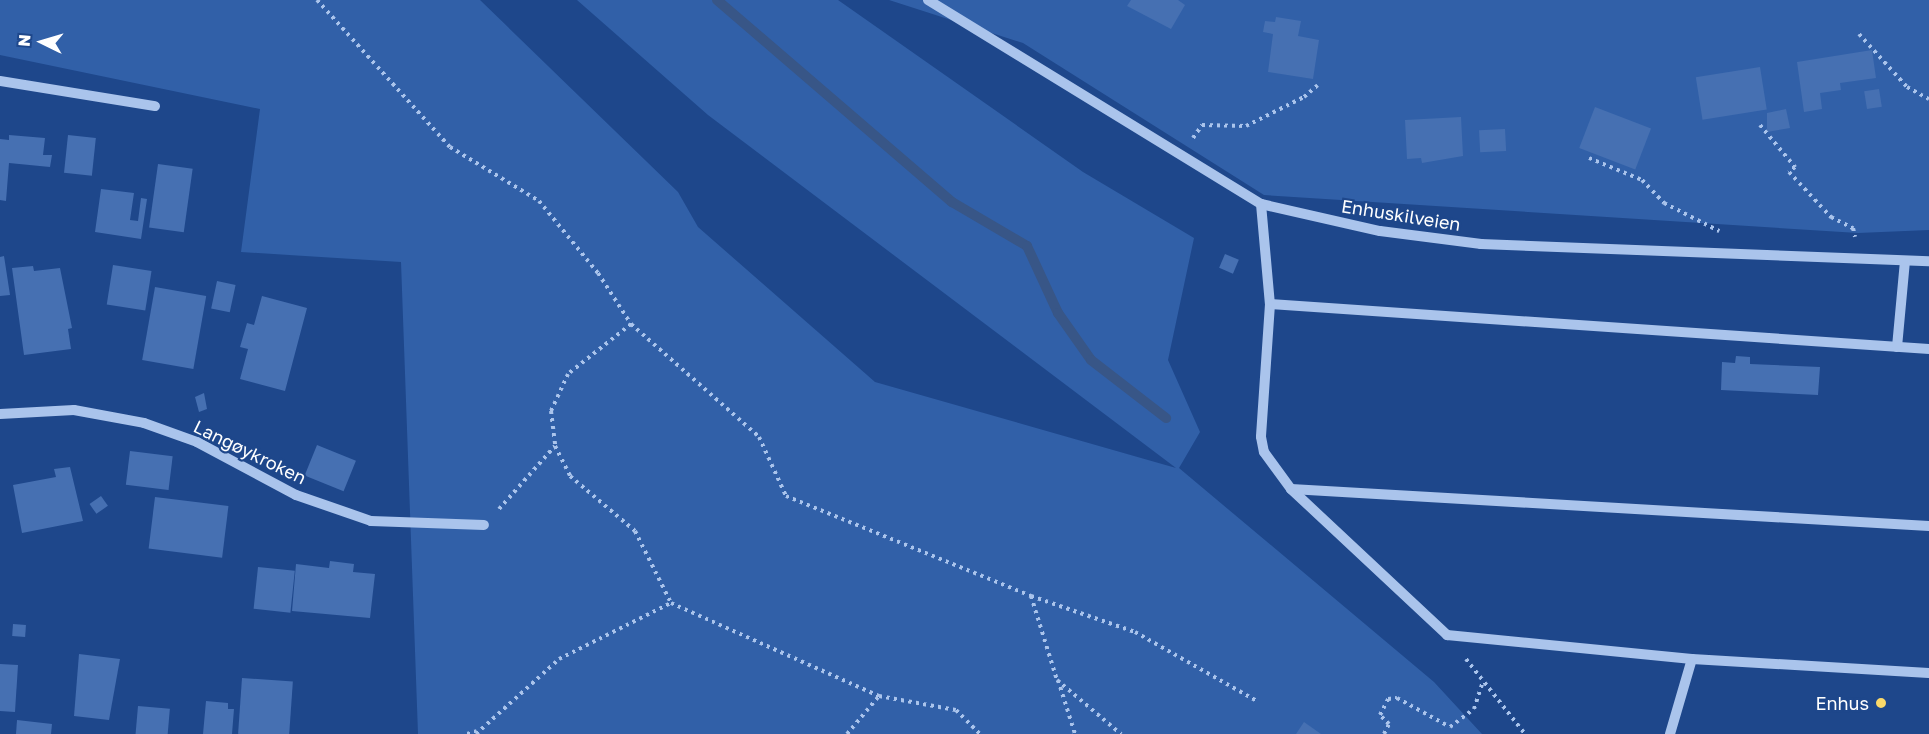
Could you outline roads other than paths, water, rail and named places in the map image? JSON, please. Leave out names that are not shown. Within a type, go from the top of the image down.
[{"type":"street","name":"Enhuskilveien","points":[[928,0],[1261,204],[1380,231],[1481,244],[1734,256],[1929,261]]},
{"type":"street","points":[[0,81],[155,106]]},
{"type":"street","points":[[1261,204],[1270,304],[1261,437],[1264,452],[1291,489],[1447,635],[1692,659],[1929,673]]},
{"type":"street","points":[[1897,347],[1905,261]]},
{"type":"street","points":[[1270,304],[1929,349]]},
{"type":"street","name":"Langøykroken","points":[[0,414],[74,410],[144,423],[197,442],[296,495],[371,520],[484,525]]},
{"type":"street","points":[[1291,489],[1929,526]]},
{"type":"street","points":[[1670,734],[1692,659]]},
{"type":"waterway","points":[[717,0],[952,202],[1027,246],[1058,313],[1091,360],[1166,418]]},
{"type":"place","name":"Enhus","points":[[1881,703]]}]
